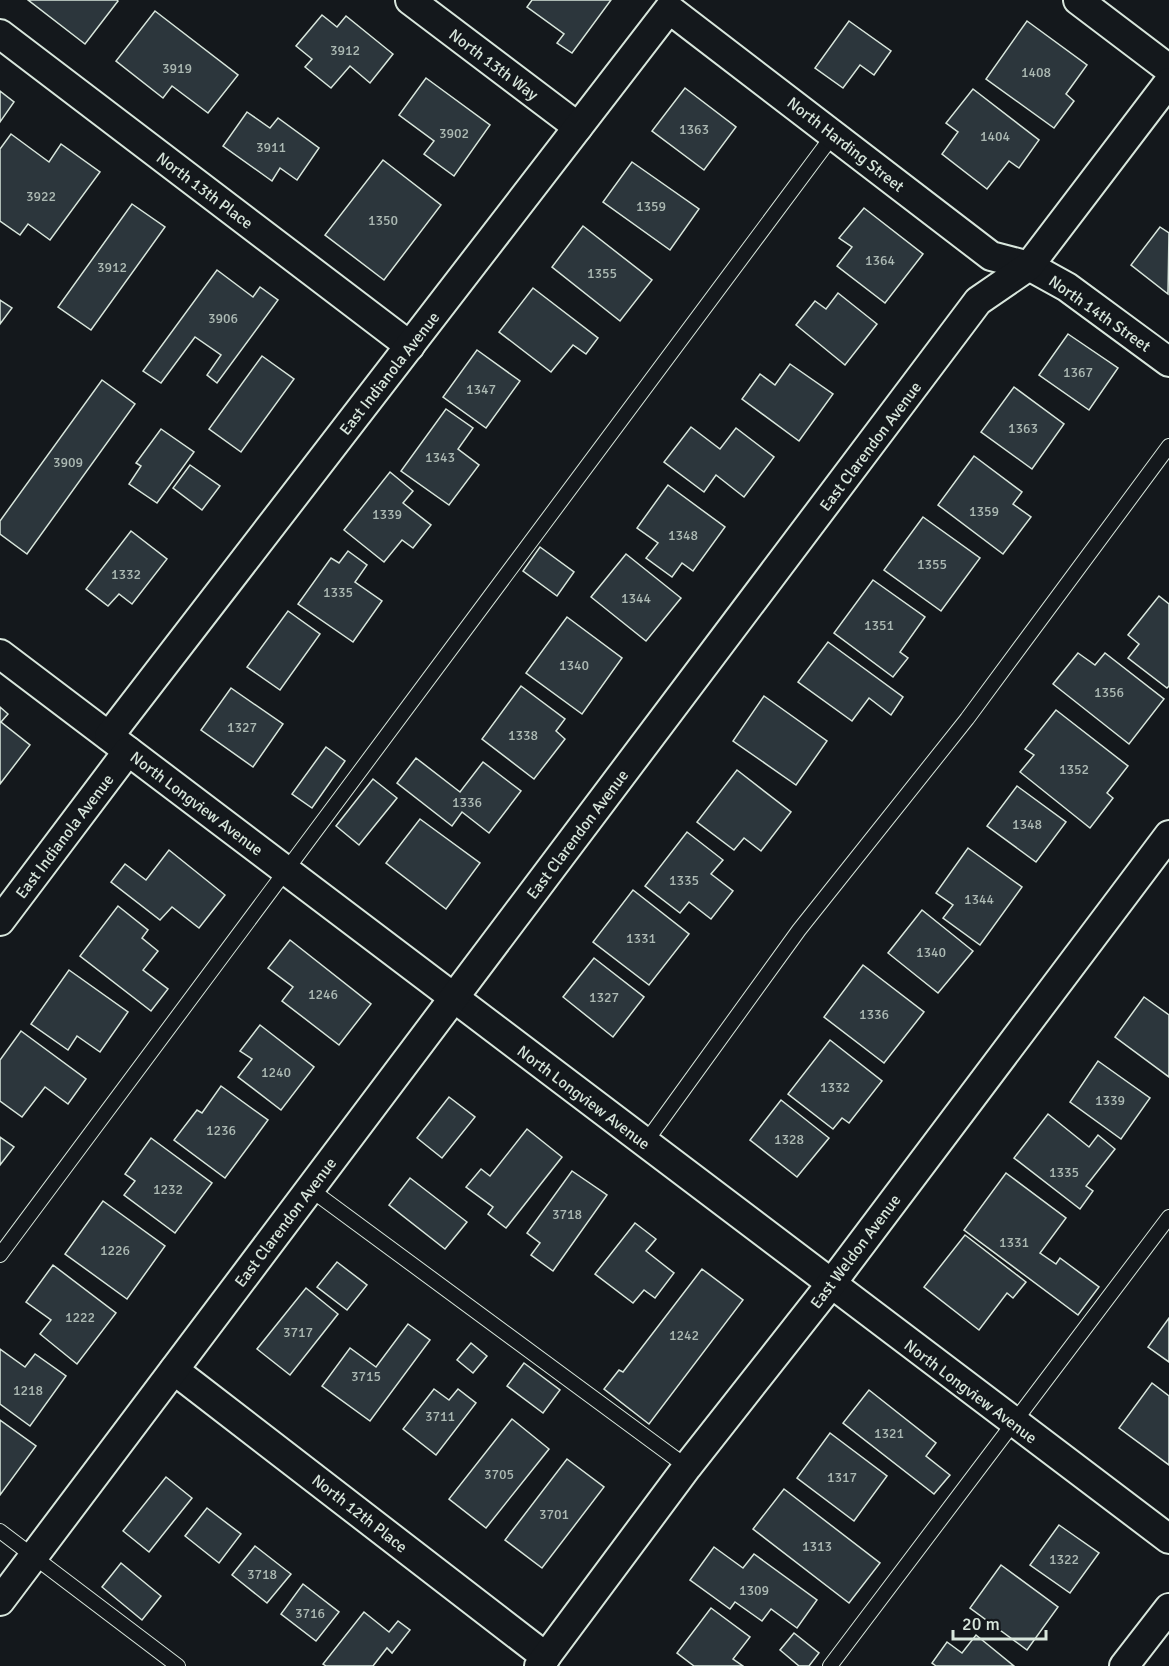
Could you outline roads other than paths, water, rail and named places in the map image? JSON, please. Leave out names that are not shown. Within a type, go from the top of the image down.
[{"type":"street","name":"North 13th Way","points":[[410,0],[578,127]]},
{"type":"street","points":[[1078,0],[1169,69]]},
{"type":"street","name":"East Indianola Avenue","points":[[0,921],[118,743],[410,346],[669,9]]},
{"type":"street","name":"North Harding Street","points":[[669,9],[991,256],[1029,266]]},
{"type":"street","name":"North 13th Place","points":[[0,34],[410,346]]},
{"type":"street","name":"East Clarendon Avenue","points":[[0,1601],[978,302],[1029,266],[1169,82]]},
{"type":"street","name":"North 14th Street","points":[[1029,266],[1067,287],[1169,362]]},
{"type":"street","name":"North Longview Avenue","points":[[0,654],[1169,1539]]},
{"type":"street","name":"East Weldon Avenue","points":[[542,1661],[687,1467],[831,1284],[1169,835]]},
{"type":"street","name":"North 12th Place","points":[[174,1370],[542,1661]]},
{"type":"street","points":[[1124,1666],[1169,1608]]},
{"type":"lane","points":[[0,1255],[834,134]]},
{"type":"lane","points":[[645,1143],[799,930],[967,719],[1169,446]]},
{"type":"lane","points":[[310,1189],[687,1467]]},
{"type":"lane","points":[[830,1666],[1169,1217]]},
{"type":"lane","points":[[0,1531],[178,1666]]}]
